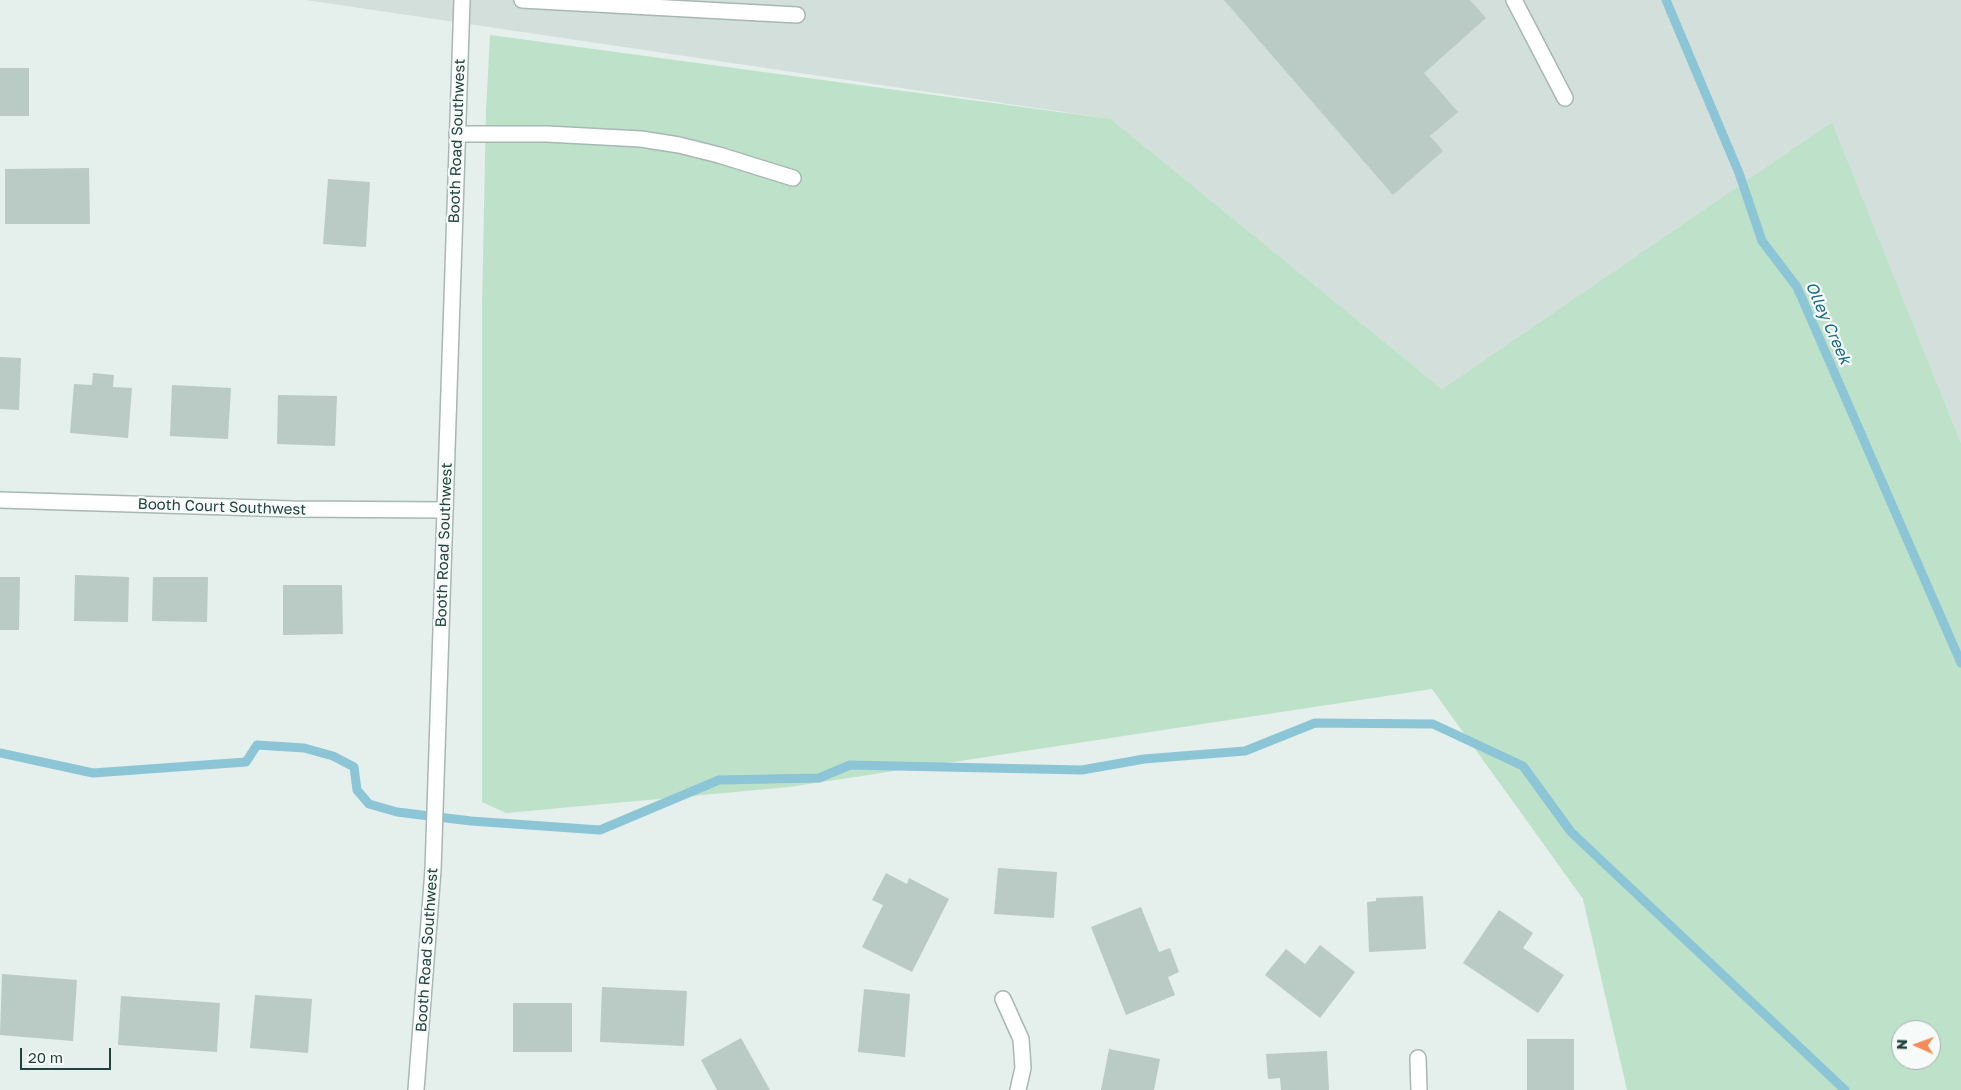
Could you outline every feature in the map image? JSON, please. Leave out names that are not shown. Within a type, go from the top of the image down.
[{"type":"street","name":"Booth Road Southwest","points":[[416,1090],[433,870],[456,134],[462,0]]},
{"type":"street","points":[[522,0],[797,15]]},
{"type":"street","points":[[1514,0],[1565,98]]},
{"type":"street","points":[[456,134],[557,135],[641,140],[679,145],[719,155],[793,178]]},
{"type":"street","name":"Booth Court Southwest","points":[[0,500],[293,509],[445,510]]},
{"type":"street","points":[[1003,999],[1020,1038],[1023,1068],[1018,1090]]},
{"type":"street","points":[[1418,1058],[1420,1090]]},
{"type":"shaded area","points":[[306,0],[1961,0],[1961,443],[1832,122],[1442,389],[1111,119]]},
{"type":"green space","points":[[490,35],[1111,119],[1442,389],[1832,122],[1961,443],[1961,1090],[1627,1090],[1583,899],[1432,689],[789,787],[506,813],[482,802],[482,307],[486,111]]},
{"type":"building","points":[[1224,0],[1470,0],[1486,18],[1424,73],[1458,112],[1430,136],[1443,151],[1393,195]]},
{"type":"building","points":[[0,68],[29,68],[29,116],[0,116]]},
{"type":"building","points":[[89,168],[90,224],[5,224],[5,169]]},
{"type":"building","points":[[328,179],[370,182],[366,247],[323,244]]},
{"type":"building","points":[[0,357],[21,358],[19,410],[0,409]]},
{"type":"building","points":[[93,373],[114,375],[113,387],[132,388],[128,438],[70,433],[74,384],[92,385]]},
{"type":"building","points":[[172,385],[231,388],[228,439],[170,436]]},
{"type":"building","points":[[278,395],[337,396],[335,446],[277,444]]},
{"type":"building","points":[[75,575],[129,577],[128,622],[74,621]]},
{"type":"building","points":[[0,577],[20,577],[19,630],[0,630]]},
{"type":"building","points":[[153,577],[208,577],[207,622],[152,621]]},
{"type":"building","points":[[283,585],[342,585],[343,634],[283,635]]},
{"type":"building","points":[[998,868],[1057,872],[1054,918],[994,914]]},
{"type":"building","points":[[886,873],[907,884],[909,878],[949,899],[912,972],[862,947],[883,905],[872,900]]},
{"type":"building","points":[[1423,896],[1426,949],[1369,952],[1367,902],[1376,901],[1376,898]]},
{"type":"building","points":[[1141,907],[1159,952],[1170,948],[1179,972],[1168,977],[1175,995],[1126,1015],[1091,927]]},
{"type":"building","points":[[1499,910],[1533,933],[1523,948],[1564,975],[1538,1013],[1463,963]]},
{"type":"building","points":[[1320,945],[1355,972],[1320,1018],[1265,975],[1286,949],[1305,964]]},
{"type":"building","points":[[2,974],[77,980],[73,1041],[0,1035]]},
{"type":"building","points":[[602,987],[687,991],[684,1046],[600,1042]]},
{"type":"building","points":[[864,989],[910,994],[905,1057],[858,1052]]},
{"type":"building","points":[[255,995],[312,999],[308,1053],[250,1048]]},
{"type":"building","points":[[121,996],[220,1003],[217,1052],[118,1045]]},
{"type":"building","points":[[513,1003],[572,1003],[572,1052],[513,1052]]},
{"type":"building","points":[[741,1038],[770,1090],[717,1090],[701,1060]]},
{"type":"building","points":[[1527,1039],[1574,1039],[1574,1090],[1527,1090]]},
{"type":"building","points":[[1109,1049],[1160,1059],[1154,1090],[1101,1090]]},
{"type":"building","points":[[1327,1051],[1329,1090],[1281,1090],[1280,1078],[1268,1079],[1266,1054]]},
{"type":"waterway","name":"Olley Creek","points":[[1666,0],[1739,173],[1762,241],[1797,287],[1961,663]]},
{"type":"waterway","points":[[0,753],[93,773],[246,762],[257,745],[304,748],[333,756],[354,767],[357,790],[369,804],[397,812],[471,821],[600,830],[719,780],[819,778],[850,765],[1082,770],[1144,759],[1245,751],[1315,723],[1433,724],[1523,766],[1571,832],[1845,1090]]}]
